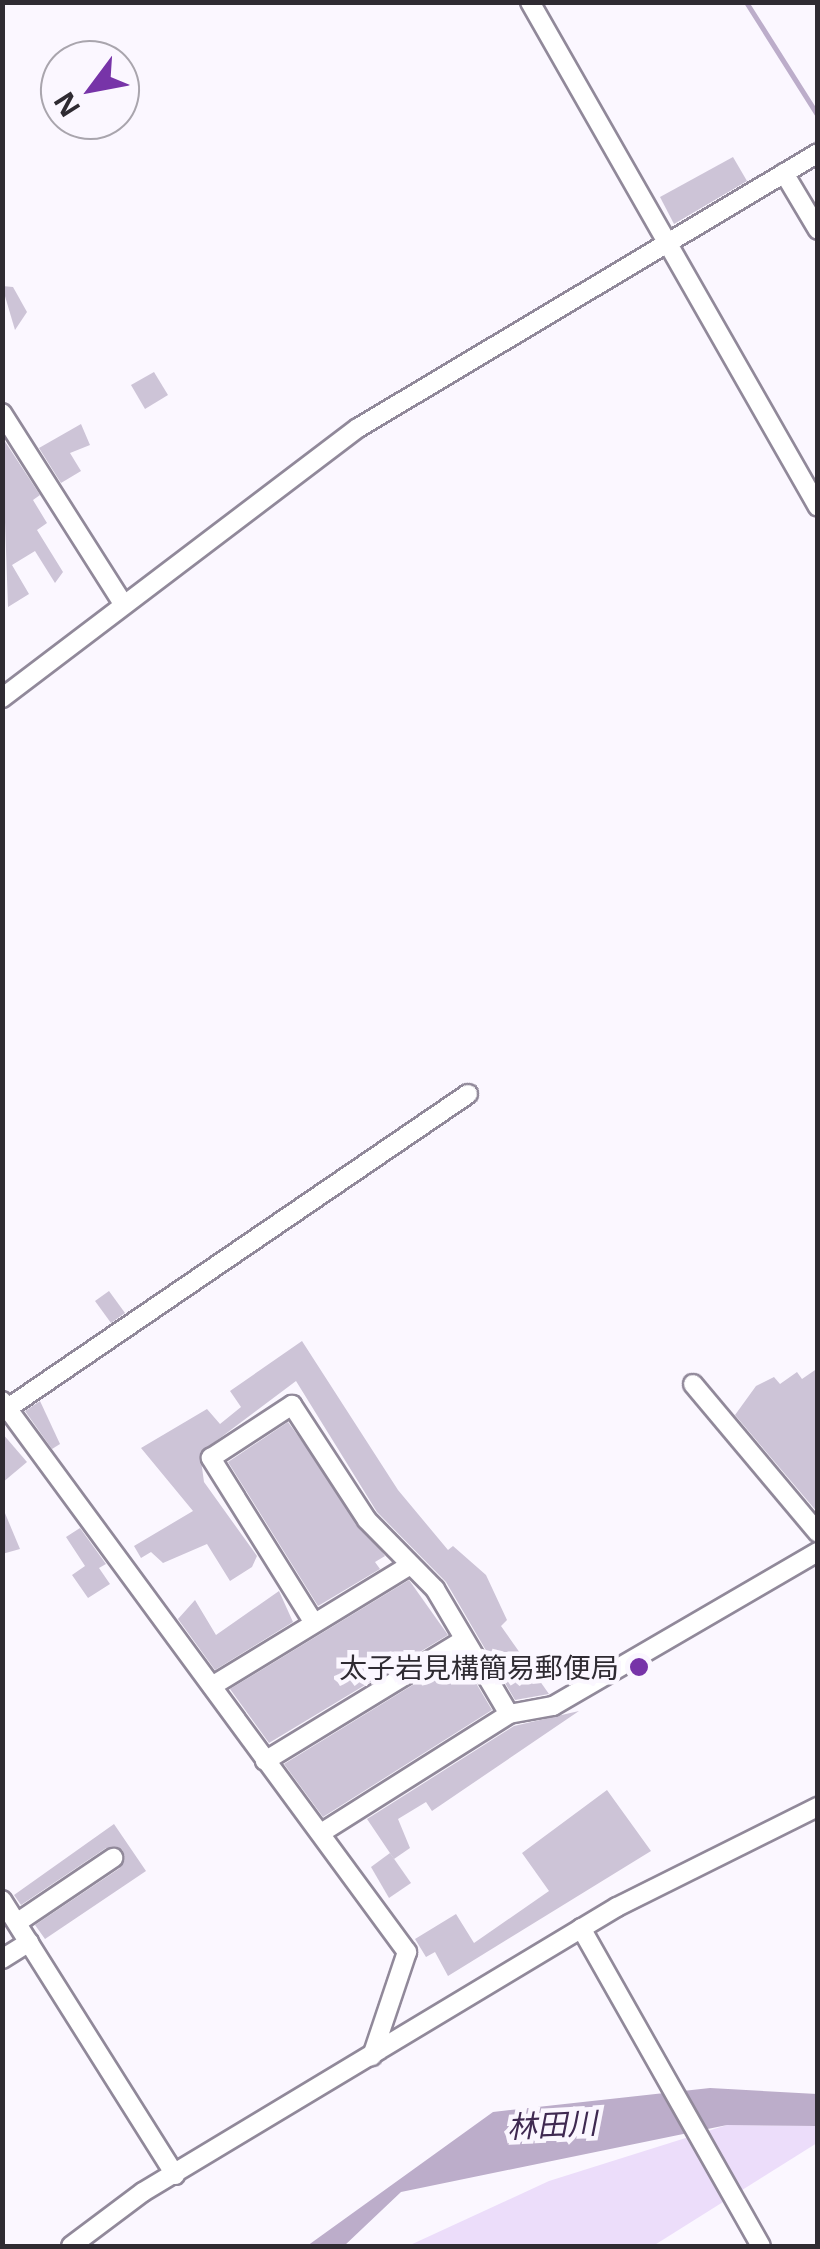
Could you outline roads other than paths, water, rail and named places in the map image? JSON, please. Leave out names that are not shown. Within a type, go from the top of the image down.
[{"type":"street","points":[[530,2],[818,507]]},
{"type":"street","points":[[2,698],[358,428],[818,153]]},
{"type":"street","points":[[784,174],[818,230]]},
{"type":"street","points":[[2,413],[124,605]]},
{"type":"street","points":[[372,2056],[407,1952],[5,1404],[468,1094]]},
{"type":"street","points":[[694,1384],[818,1532]]},
{"type":"street","points":[[314,1622],[210,1458],[292,1405],[366,1520],[407,1567],[435,1589],[509,1714]]},
{"type":"street","points":[[321,1834],[509,1714],[553,1706],[818,1552]]},
{"type":"street","points":[[212,1686],[407,1567]]},
{"type":"street","points":[[265,1761],[463,1640]]},
{"type":"street","points":[[71,2246],[175,2174],[582,1928],[818,1807]]},
{"type":"street","points":[[18,1922],[114,1858]]},
{"type":"street","points":[[2,1900],[175,2174]]},
{"type":"street","points":[[582,1928],[761,2246]]},
{"type":"street","points":[[2,1960],[29,1942]]},
{"type":"water","name":"林田川","points":[[710,2088],[817,2094],[817,2126],[727,2125],[401,2192],[344,2246],[307,2246],[493,2112]]},
{"type":"waterway","points":[[746,2],[818,116]]},
{"type":"place","name":"太子岩見構簡易郵便局","points":[[639,1667]]}]
